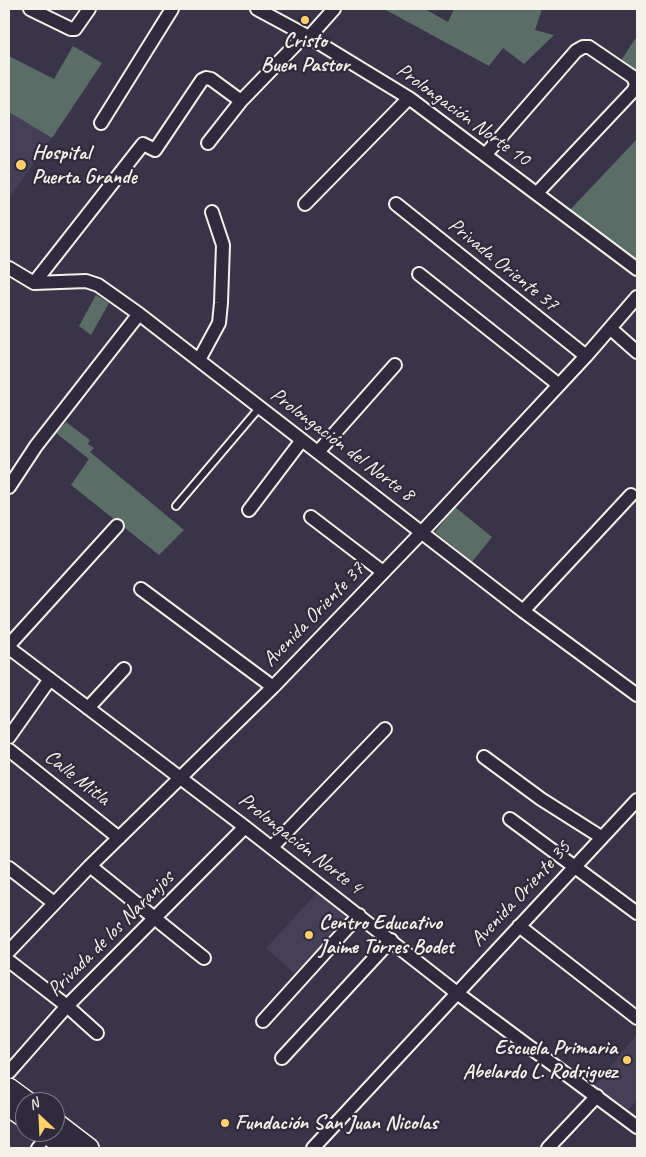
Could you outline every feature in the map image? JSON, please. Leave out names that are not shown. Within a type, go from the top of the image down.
[{"type":"main road","points":[[65,1140],[89,1148]]},
{"type":"street","points":[[30,9],[75,29],[89,9]]},
{"type":"street","points":[[101,123],[172,9]]},
{"type":"street","name":"Prolongación Norte 10","points":[[257,9],[307,36],[410,98],[637,269]]},
{"type":"street","points":[[208,143],[241,101],[334,9]]},
{"type":"street","points":[[486,154],[576,51],[583,46],[589,47],[633,77],[636,84],[634,90],[537,193]]},
{"type":"street","points":[[9,268],[34,283],[143,144],[155,150],[202,80],[206,78],[211,79],[241,101]]},
{"type":"street","points":[[305,204],[410,98]]},
{"type":"street","name":"Privada Oriente 37","points":[[396,204],[586,356]]},
{"type":"street","points":[[199,360],[218,323],[221,303],[223,245],[212,212]]},
{"type":"street","points":[[419,274],[559,385]]},
{"type":"street","name":"Prolongación del Norte 8","points":[[34,283],[86,281],[98,285],[199,360],[523,611],[635,689]]},
{"type":"street","name":"Avenida Oriente 37","points":[[9,951],[90,866],[273,687],[422,532],[611,329],[637,298]]},
{"type":"street","points":[[9,487],[36,446],[139,314]]},
{"type":"street","points":[[611,329],[637,352]]},
{"type":"street","points":[[318,452],[395,365]]},
{"type":"street","points":[[248,510],[302,440]]},
{"type":"street","points":[[523,611],[631,495]]},
{"type":"street","points":[[311,517],[383,572]]},
{"type":"street","points":[[9,647],[117,526]]},
{"type":"street","points":[[141,588],[273,687]]},
{"type":"street","name":"Prolongación Norte 4","points":[[9,647],[245,826],[457,993],[637,1127]]},
{"type":"street","points":[[88,708],[124,669]]},
{"type":"street","points":[[9,737],[50,679]]},
{"type":"street","points":[[272,847],[385,729]]},
{"type":"street","name":"Calle Mitla","points":[[9,750],[119,838]]},
{"type":"street","points":[[484,757],[542,799],[601,837]]},
{"type":"street","name":"Avenida Oriente 35","points":[[313,1148],[637,800]]},
{"type":"street","points":[[510,819],[637,912]]},
{"type":"street","name":"Privada de los Naranjos","points":[[9,1072],[67,1006],[245,826]]},
{"type":"street","points":[[90,866],[204,958]]},
{"type":"street","points":[[9,868],[54,903]]},
{"type":"street","points":[[263,1022],[360,915]]},
{"type":"street","points":[[519,926],[637,1018]]},
{"type":"street","points":[[282,1058],[391,940]]},
{"type":"street","points":[[9,961],[67,1006],[97,1033]]},
{"type":"street","points":[[548,1148],[597,1096]]},
{"type":"lane","points":[[176,506],[260,407]]},
{"type":"shaded area","name":"Hospital Puerta Grande","points":[[9,112],[52,138],[12,194],[9,192]]},
{"type":"shaded area","name":"Centro Educativo Jaime Torres Bodet","points":[[318,892],[351,922],[299,978],[266,948]]},
{"type":"shaded area","name":"Escuela Primaria Abelardo L. Rodriguez","points":[[637,1035],[637,1100],[628,1110],[594,1086]]},
{"type":"green space","points":[[384,9],[425,9],[448,22],[454,9],[542,9],[535,30],[554,35],[524,64],[503,48],[489,66]]},
{"type":"green space","points":[[635,39],[637,40],[637,74],[620,62]]},
{"type":"green space","points":[[73,46],[102,63],[52,138],[9,112],[9,56],[54,79]]},
{"type":"green space","points":[[637,139],[637,261],[569,211]]},
{"type":"green space","points":[[96,295],[109,303],[91,335],[79,326]]},
{"type":"green space","points":[[66,422],[90,440],[88,444],[94,448],[90,452],[184,530],[159,555],[71,485],[89,459],[56,433]]},
{"type":"green space","points":[[455,507],[492,537],[472,562],[435,532]]},
{"type":"place","name":"Cristo Buen Pastor","points":[[305,20]]},
{"type":"place","name":"Hospital Puerta Grande","points":[[21,165]]},
{"type":"place","name":"Centro Educativo Jaime Torres Bodet","points":[[309,935]]},
{"type":"place","name":"Escuela Primaria Abelardo L. Rodriguez","points":[[627,1060]]},
{"type":"place","name":"Fundación San Juan Nicolas","points":[[225,1123]]}]
